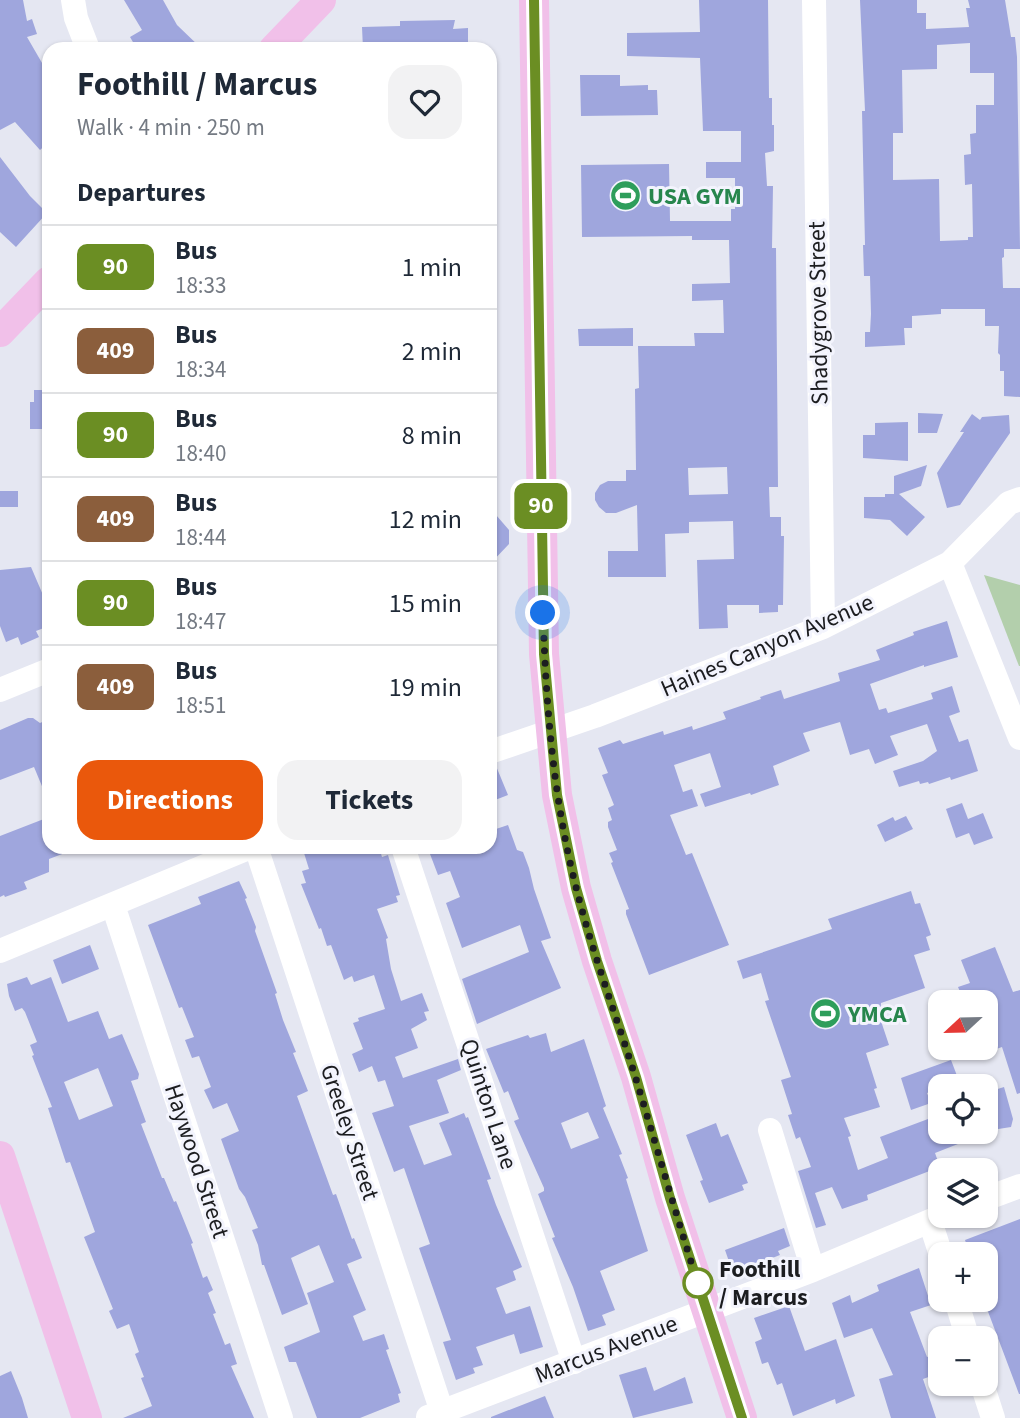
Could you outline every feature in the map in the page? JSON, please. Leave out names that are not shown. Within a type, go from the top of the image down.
[{"type":"main road","points":[[281,42],[321,0]]},
{"type":"main road","points":[[534,0],[543,597],[550,730],[557,795],[576,888],[597,961],[742,1418]]},
{"type":"main road","points":[[4,319],[42,287]]},
{"type":"main road","points":[[0,1156],[87,1418]]},
{"type":"street","points":[[73,0],[76,18],[85,42]]},
{"type":"street","name":"Shadygrove Street","points":[[814,0],[823,627]]},
{"type":"street","name":"Haines Canyon Avenue","points":[[497,749],[595,716],[823,627],[950,563],[1009,503],[1020,499]]},
{"type":"street","points":[[950,563],[1020,738]]},
{"type":"street","points":[[0,690],[42,673]]},
{"type":"street","points":[[0,951],[236,854]]},
{"type":"street","name":"Greeley Street","points":[[255,854],[437,1416]]},
{"type":"street","name":"Quinton Lane","points":[[405,854],[574,1362]]},
{"type":"street","name":"Haywood Street","points":[[113,905],[281,1418]]},
{"type":"street","points":[[769,1130],[813,1270]]},
{"type":"street","points":[[998,1194],[1020,1186]]},
{"type":"street","name":"Marcus Avenue","points":[[437,1416],[813,1270],[928,1222]]},
{"type":"street","points":[[986,1396],[993,1418]]},
{"type":"green space","points":[[984,575],[1020,585],[1020,666],[1019,666]]},
{"type":"building","points":[[0,0],[23,0],[27,21],[32,19],[37,34],[27,37],[42,63],[42,148],[40,150],[15,122],[0,130]]},
{"type":"building","points":[[124,0],[163,0],[177,25],[195,42],[133,42],[130,37],[142,30]]},
{"type":"building","points":[[699,0],[768,0],[769,98],[772,98],[774,151],[765,153],[767,186],[773,186],[772,248],[776,248],[778,487],[769,487],[770,517],[781,517],[781,536],[784,536],[783,605],[778,605],[778,612],[759,613],[759,605],[727,605],[728,628],[699,629],[697,560],[734,559],[733,521],[689,522],[689,533],[665,534],[666,577],[608,577],[608,551],[638,551],[637,505],[616,513],[606,513],[595,500],[595,493],[600,485],[608,481],[626,481],[626,470],[636,470],[635,389],[639,388],[638,346],[695,346],[694,333],[724,333],[723,300],[692,301],[692,284],[730,283],[729,240],[692,240],[692,236],[582,237],[581,165],[669,164],[670,221],[731,221],[731,209],[735,209],[735,178],[706,178],[706,162],[741,162],[741,131],[703,131],[700,58],[627,56],[627,33],[700,32]],"holes":[[[727,467],[728,494],[689,495],[688,468]]]},
{"type":"building","points":[[860,0],[917,0],[917,13],[926,13],[926,29],[969,27],[966,8],[970,8],[968,0],[1005,0],[1011,37],[1015,37],[1017,57],[1020,249],[1004,249],[1003,288],[1020,288],[1020,397],[1004,396],[1004,371],[1000,371],[998,353],[999,326],[985,326],[985,309],[941,309],[941,314],[912,316],[912,328],[904,328],[905,345],[865,347],[865,332],[870,332],[871,314],[870,276],[864,276],[863,245],[862,111],[865,111]],"holes":[[[970,43],[970,73],[994,73],[994,105],[976,105],[976,133],[970,134],[971,154],[964,155],[965,185],[972,184],[973,237],[968,237],[968,240],[940,241],[939,179],[893,180],[893,133],[903,133],[902,70],[937,69],[937,45]]]},
{"type":"building","points":[[455,20],[453,29],[468,28],[468,42],[363,42],[362,27],[400,26],[400,21]]},
{"type":"building","points":[[580,75],[620,75],[620,86],[648,85],[648,90],[657,90],[658,115],[581,116]]},
{"type":"building","points":[[0,157],[42,208],[42,218],[16,247],[0,232]]},
{"type":"building","points":[[633,328],[633,346],[579,346],[578,329]]},
{"type":"building","points":[[34,390],[42,390],[42,429],[30,429],[30,402],[34,402]]},
{"type":"building","points":[[918,413],[943,414],[937,433],[918,433]]},
{"type":"building","points":[[972,414],[980,420],[982,417],[1009,415],[1010,433],[960,505],[947,508],[937,473],[964,432],[960,432]]},
{"type":"building","points":[[908,422],[908,461],[863,458],[863,435],[875,435],[875,423]]},
{"type":"building","points":[[927,465],[921,486],[899,494],[925,517],[907,536],[890,520],[864,518],[864,497],[894,494],[894,476]]},
{"type":"building","points":[[0,491],[18,491],[18,507],[0,507]]},
{"type":"building","points":[[497,516],[509,530],[509,544],[497,557]]},
{"type":"building","points":[[31,567],[42,593],[42,629],[36,631],[39,637],[21,645],[18,637],[6,642],[0,626],[0,570]]},
{"type":"building","points":[[947,621],[958,657],[924,665],[870,684],[879,710],[886,708],[888,713],[933,699],[931,693],[952,686],[960,712],[949,716],[959,742],[968,739],[978,771],[951,780],[950,777],[929,784],[920,784],[919,781],[899,787],[893,771],[923,761],[937,751],[927,724],[890,736],[898,755],[875,764],[869,749],[850,755],[840,722],[803,733],[810,751],[773,766],[779,785],[705,807],[700,794],[721,787],[710,753],[674,765],[683,792],[692,789],[698,806],[670,815],[686,855],[692,853],[729,945],[649,975],[626,914],[629,909],[611,863],[613,862],[609,853],[617,850],[608,827],[608,822],[612,820],[608,808],[614,805],[602,775],[608,773],[598,748],[620,740],[623,744],[663,731],[664,735],[692,726],[693,730],[726,719],[723,712],[781,690],[784,699],[840,681],[838,673],[880,660],[876,650],[914,635],[913,632]]},
{"type":"building","points":[[28,718],[42,722],[42,786],[34,767],[0,780],[0,730]]},
{"type":"building","points":[[497,768],[508,795],[497,799]]},
{"type":"building","points":[[962,803],[968,819],[983,813],[993,838],[974,845],[969,833],[956,838],[946,809]]},
{"type":"building","points":[[906,816],[913,829],[885,842],[877,825],[893,817],[895,821]]},
{"type":"building","points":[[42,820],[42,854],[62,854],[49,859],[49,872],[24,882],[27,889],[0,897],[0,836]]},
{"type":"building","points":[[508,825],[517,850],[523,852],[551,938],[541,941],[561,988],[477,1024],[462,979],[529,952],[520,925],[462,948],[446,903],[460,897],[450,871],[438,875],[430,854],[497,854],[497,829]]},
{"type":"building","points":[[304,854],[388,855],[400,895],[396,896],[398,902],[377,909],[388,938],[391,969],[401,1001],[422,993],[429,1011],[424,1012],[427,1020],[411,1029],[418,1048],[395,1057],[403,1078],[458,1059],[461,1070],[437,1080],[449,1113],[409,1126],[424,1165],[452,1155],[439,1123],[464,1113],[466,1118],[468,1117],[491,1179],[487,1180],[496,1205],[522,1267],[513,1271],[516,1280],[496,1288],[506,1314],[530,1306],[543,1347],[520,1354],[514,1334],[476,1347],[483,1365],[473,1368],[475,1373],[456,1380],[443,1342],[451,1340],[419,1248],[430,1244],[404,1168],[394,1172],[372,1113],[394,1106],[385,1080],[378,1082],[372,1066],[359,1072],[352,1054],[363,1049],[353,1023],[359,1021],[358,1018],[385,1009],[374,975],[354,982],[352,976],[344,980],[331,945],[327,946],[301,884],[306,883],[302,871],[309,869]]},
{"type":"building","points":[[239,881],[247,898],[245,899],[277,993],[275,994],[283,1020],[296,1052],[293,1053],[308,1091],[297,1096],[333,1195],[336,1194],[352,1239],[354,1238],[362,1258],[347,1264],[366,1310],[353,1316],[363,1341],[384,1334],[389,1349],[386,1350],[401,1393],[398,1394],[400,1402],[360,1418],[317,1418],[296,1362],[289,1362],[284,1347],[320,1332],[307,1293],[334,1282],[319,1245],[291,1258],[308,1304],[282,1315],[262,1265],[252,1230],[258,1228],[239,1189],[221,1139],[239,1131],[227,1103],[213,1109],[204,1090],[211,1087],[199,1056],[192,1058],[185,1040],[194,1037],[182,1007],[179,1008],[148,925],[201,904],[198,897]]},
{"type":"building","name":"YMCA","points":[[911,891],[915,904],[920,903],[931,935],[926,937],[930,950],[914,955],[925,988],[881,1003],[880,1018],[889,1045],[866,1053],[880,1107],[844,1118],[858,1170],[888,1158],[880,1137],[928,1119],[928,1144],[958,1144],[935,1153],[937,1158],[928,1158],[928,1172],[867,1195],[868,1200],[842,1209],[832,1187],[815,1193],[826,1225],[816,1228],[798,1171],[811,1167],[800,1137],[796,1139],[788,1115],[792,1114],[781,1080],[791,1077],[765,1001],[769,1000],[761,973],[743,979],[737,961],[832,929],[828,919]]},
{"type":"building","points":[[90,945],[99,969],[62,984],[53,960]]},
{"type":"building","points":[[995,947],[1013,992],[1020,990],[1020,1093],[1017,1094],[1002,1047],[998,1048],[998,990],[959,990],[958,987],[970,983],[961,960]]},
{"type":"building","points":[[27,977],[31,985],[51,977],[68,1022],[98,1011],[109,1039],[122,1034],[139,1074],[138,1079],[131,1081],[146,1122],[141,1124],[162,1178],[174,1202],[176,1201],[193,1243],[191,1244],[203,1278],[207,1276],[213,1290],[208,1293],[216,1313],[213,1314],[225,1345],[230,1343],[237,1364],[231,1366],[254,1418],[123,1418],[152,1406],[135,1354],[139,1352],[129,1324],[117,1329],[109,1311],[113,1309],[84,1237],[95,1232],[70,1162],[66,1163],[48,1108],[52,1107],[32,1056],[34,1055],[30,1045],[37,1042],[25,1012],[22,1008],[15,1011],[7,984]],"holes":[[[98,1068],[113,1106],[79,1120],[64,1082]]]},
{"type":"building","points":[[546,1033],[551,1052],[584,1039],[606,1106],[603,1108],[622,1154],[619,1155],[648,1251],[600,1271],[615,1310],[602,1315],[606,1325],[588,1331],[538,1194],[544,1191],[544,1188],[514,1121],[519,1119],[508,1091],[504,1093],[486,1049],[528,1035],[530,1038]],"holes":[[[588,1112],[599,1138],[571,1149],[561,1123]]]},
{"type":"building","points":[[951,1060],[956,1074],[928,1074],[928,1104],[911,1110],[901,1078]]},
{"type":"building","points":[[1004,1087],[1013,1119],[1011,1127],[998,1129],[998,1089]]},
{"type":"building","points":[[716,1123],[721,1137],[728,1134],[748,1183],[742,1185],[744,1190],[709,1203],[686,1135]]},
{"type":"building","points":[[1020,1219],[1020,1394],[998,1338],[998,1326],[993,1326],[988,1312],[998,1312],[998,1242],[965,1240]]},
{"type":"building","points":[[784,1228],[790,1246],[778,1251],[780,1255],[733,1273],[725,1250]]},
{"type":"building","points":[[919,1268],[928,1296],[928,1306],[910,1312],[928,1357],[928,1377],[923,1379],[936,1418],[891,1418],[879,1379],[893,1375],[872,1328],[844,1338],[832,1303],[850,1295],[852,1303],[879,1291],[877,1285]]},
{"type":"building","points":[[789,1306],[805,1351],[836,1339],[855,1396],[836,1404],[835,1399],[793,1416],[782,1383],[777,1385],[768,1362],[762,1364],[755,1342],[762,1339],[754,1318]]},
{"type":"building","points":[[646,1367],[654,1391],[685,1377],[693,1403],[633,1418],[619,1375]]},
{"type":"building","points":[[11,1371],[28,1418],[0,1418],[0,1376]]},
{"type":"building","points":[[545,1396],[554,1418],[491,1418],[491,1417]]},
{"type":"bus line","name":"90","points":[[534,0],[544,654],[557,795],[576,888],[597,961],[742,1418]]},
{"type":"place","name":"USA GYM","points":[[625,196]]},
{"type":"place","name":"YMCA","points":[[825,1014]]},
{"type":"place","name":"Foothill / Marcus","points":[[698,1283]]},
{"type":"route","points":[[543,613],[544,654],[557,795],[576,888],[699,1287],[698,1283]]}]
